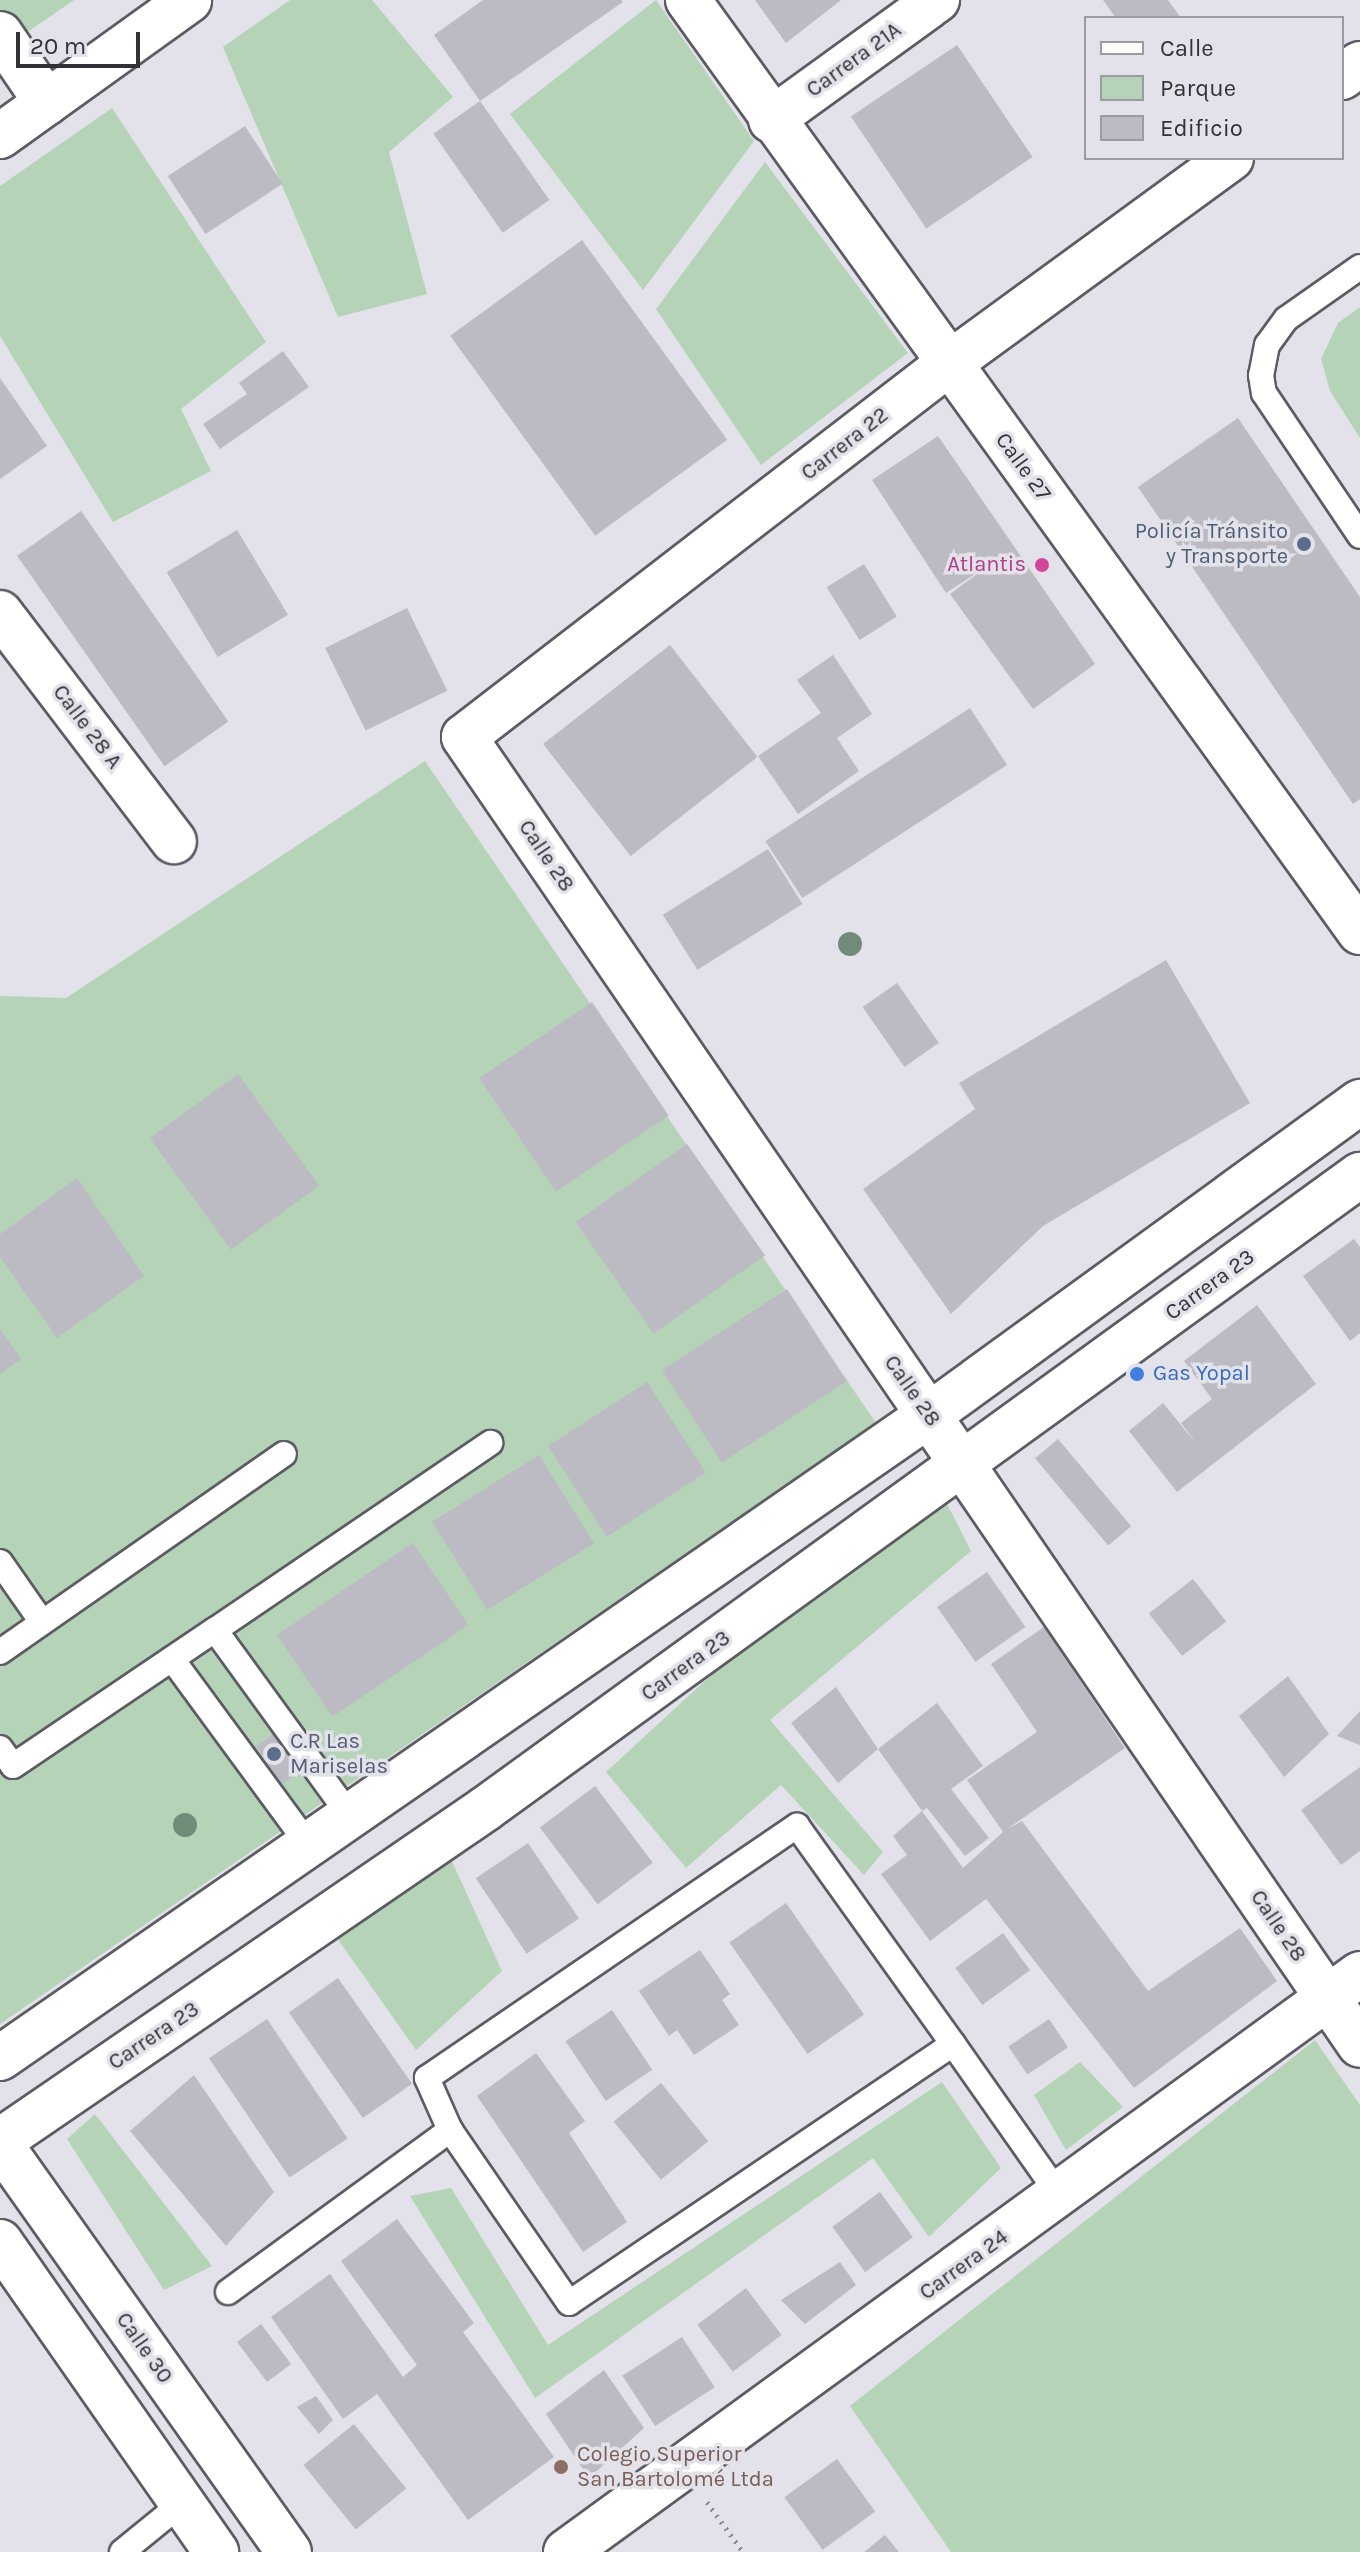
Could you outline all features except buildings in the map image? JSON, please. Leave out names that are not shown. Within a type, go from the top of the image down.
[{"type":"street","points":[[0,136],[189,0]]},
{"type":"street","name":"Calle 27","points":[[688,0],[771,120],[1360,932]]},
{"type":"street","name":"Carrera 21A","points":[[771,120],[937,0]]},
{"type":"street","points":[[0,34],[47,103]]},
{"type":"street","name":"Carrera 22","points":[[464,737],[948,364],[1228,160]]},
{"type":"street","name":"Calle 28 A","points":[[0,613],[174,841]]},
{"type":"street","name":"Calle 28","points":[[464,737],[929,1415],[1344,1987],[1360,2045]]},
{"type":"street","points":[[0,2058],[929,1415],[1360,1102]]},
{"type":"street","name":"Carrera 23","points":[[0,2142],[485,1809],[965,1466],[1360,1175]]},
{"type":"street","name":"Carrera 24","points":[[566,2552],[1344,1987]]},
{"type":"street","name":"Calle 30","points":[[0,2142],[289,2552]]},
{"type":"street","points":[[0,2242],[216,2552]]},
{"type":"lane","points":[[1360,267],[1286,319],[1267,345],[1261,375],[1264,393],[1360,536]]},
{"type":"lane","points":[[0,1748],[13,1766],[490,1443]]},
{"type":"lane","points":[[0,1652],[284,1454]]},
{"type":"lane","points":[[0,1562],[42,1622]]},
{"type":"lane","points":[[215,1630],[350,1816]]},
{"type":"lane","points":[[172,1659],[308,1844]]},
{"type":"lane","points":[[953,2044],[569,2303],[450,2130],[427,2078],[797,1826],[953,2044],[1059,2195]]},
{"type":"lane","points":[[228,2292],[450,2130]]},
{"type":"lane","points":[[122,2552],[182,2503]]},
{"type":"path","points":[[683,2469],[743,2552]]},
{"type":"green space","points":[[0,0],[74,0],[10,44],[0,27]]},
{"type":"green space","points":[[290,0],[372,0],[453,97],[389,152],[427,294],[338,317],[223,47]]},
{"type":"green space","points":[[656,0],[754,141],[643,290],[510,114]]},
{"type":"green space","points":[[112,108],[266,342],[181,409],[211,471],[113,522],[0,336],[0,186]]},
{"type":"green space","points":[[765,162],[908,353],[761,465],[656,309]]},
{"type":"green space","points":[[1360,307],[1360,438],[1330,391],[1321,359],[1338,323]]},
{"type":"green space","points":[[425,761],[876,1423],[0,2024],[0,996],[66,998]]},
{"type":"green space","points":[[943,1496],[971,1551],[770,1720],[883,1852],[864,1875],[781,1785],[686,1868],[606,1772],[747,1642]]},
{"type":"green space","points":[[450,1857],[502,1971],[416,2050],[337,1938]]},
{"type":"green space","points":[[1315,2040],[1360,2105],[1360,2552],[951,2552],[850,2406]]},
{"type":"green space","points":[[1080,2062],[1123,2107],[1066,2150],[1034,2095]]},
{"type":"green space","points":[[942,2082],[1001,2168],[929,2237],[873,2158],[535,2398],[410,2196],[451,2188],[548,2345]]},
{"type":"green space","points":[[95,2114],[212,2266],[164,2290],[67,2139]]},
{"type":"place","name":"Policía Tránsito y Transporte","points":[[1304,544]]},
{"type":"place","name":"Atlantis","points":[[1042,565]]},
{"type":"place","name":"Gas Yopal","points":[[1137,1374]]},
{"type":"place","name":"C.R Las Mariselas","points":[[274,1754]]},
{"type":"place","name":"Colegio Superior San Bartolomé Ltda","points":[[561,2467]]}]
